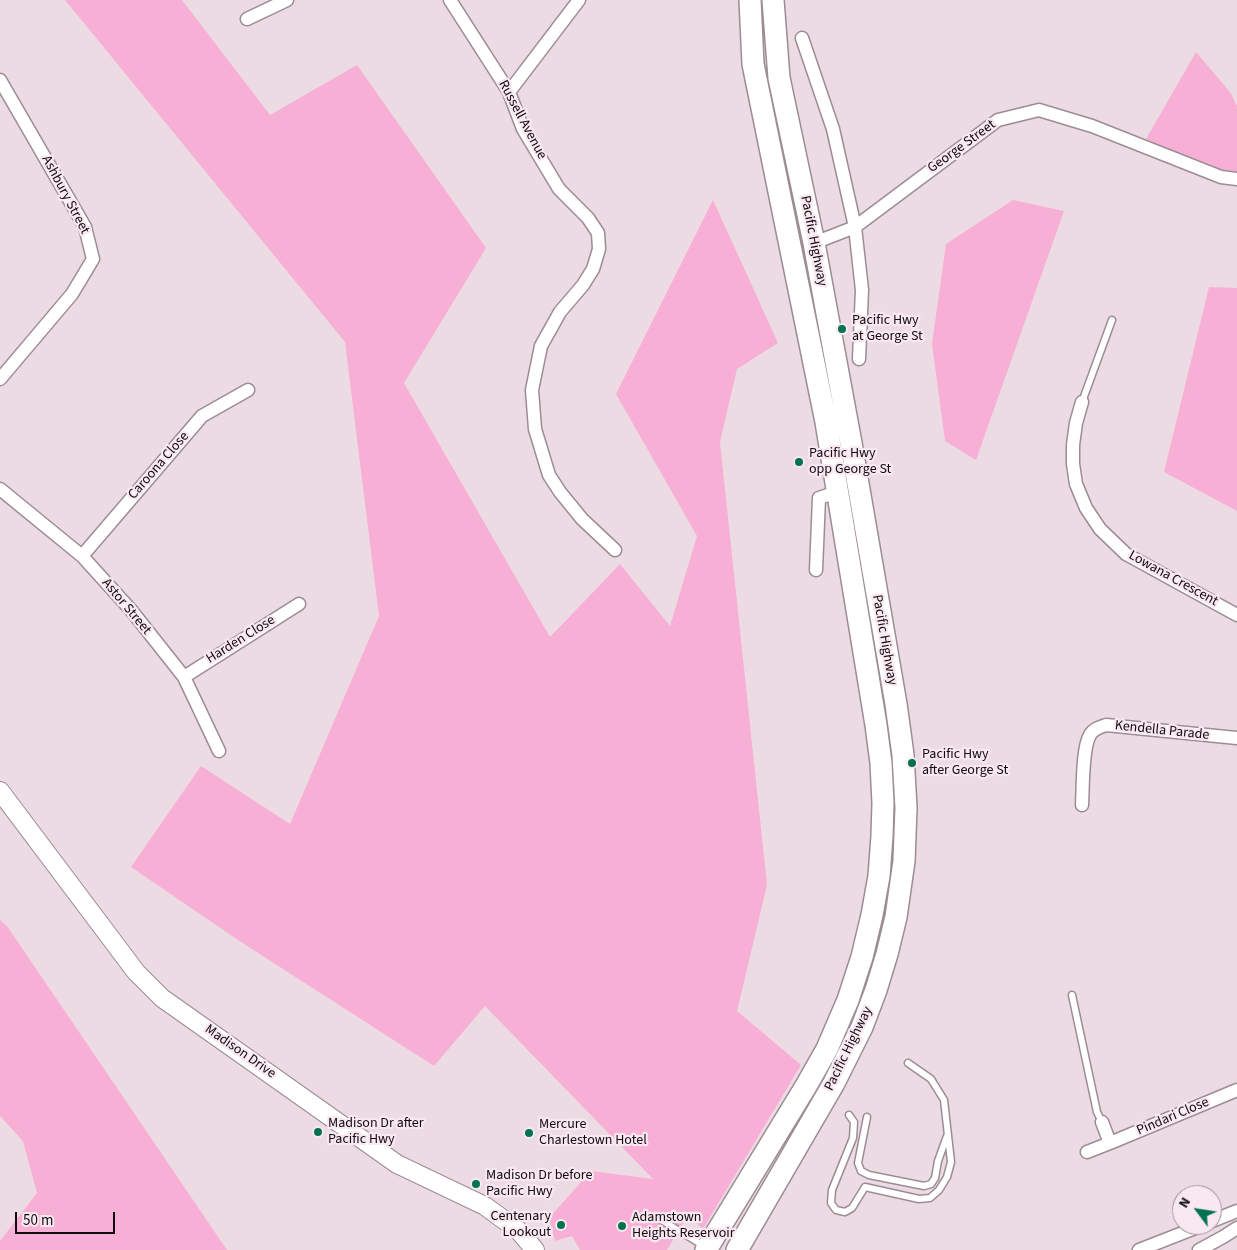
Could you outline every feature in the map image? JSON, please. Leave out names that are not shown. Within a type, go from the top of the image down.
[{"type":"highway","name":"Pacific Highway","points":[[706,1249],[806,1086],[827,1049],[848,1000],[862,957],[872,915],[879,876],[882,836],[881,763],[865,655],[826,422],[753,64],[750,0]]},
{"type":"highway","name":"Pacific Highway","points":[[737,1250],[834,1083],[862,1027],[887,954],[896,917],[904,861],[905,800],[903,756],[896,704],[814,243],[779,78],[773,0]]},
{"type":"main road","name":"Madison Drive","points":[[0,791],[136,972],[162,998],[396,1164],[485,1206],[519,1231],[535,1250]]},
{"type":"street","points":[[247,19],[287,0]]},
{"type":"street","name":"Russell Avenue","points":[[450,0],[509,92],[523,129],[559,189],[588,218],[598,233],[599,249],[593,269],[583,286],[560,312],[541,346],[532,390],[535,429],[549,475],[582,519],[616,550]]},
{"type":"street","points":[[509,92],[579,0]]},
{"type":"street","points":[[802,38],[833,129],[855,227],[862,290],[859,359]]},
{"type":"street","name":"Ashbury Street","points":[[0,80],[85,227],[93,259],[72,294],[0,379]]},
{"type":"street","name":"George Street","points":[[814,243],[855,227],[998,120],[1039,110],[1092,126],[1221,177],[1237,179]]},
{"type":"street","name":"Caroona Close","points":[[82,556],[202,416],[248,390]]},
{"type":"street","name":"Lowana Crescent","points":[[1082,402],[1076,423],[1073,464],[1076,484],[1086,508],[1100,529],[1126,554],[1237,615]]},
{"type":"street","name":"Astor Street","points":[[0,489],[82,556],[131,610],[184,677],[219,751]]},
{"type":"street","points":[[816,570],[819,498],[837,492]]},
{"type":"street","name":"Harden Close","points":[[184,677],[299,604]]},
{"type":"street","name":"Kendella Parade","points":[[1082,805],[1085,748],[1090,734],[1098,728],[1106,725],[1237,738]]},
{"type":"street","name":"Pindari Close","points":[[1087,1152],[1237,1090]]},
{"type":"street","points":[[1102,1122],[1110,1143]]},
{"type":"street","points":[[1222,1217],[1237,1212]]},
{"type":"street","points":[[1199,1250],[1237,1228]]},
{"type":"street","points":[[1139,1250],[1177,1235]]},
{"type":"lane","points":[[1082,402],[1112,320]]},
{"type":"lane","points":[[1072,995],[1097,1112],[1102,1122]]},
{"type":"lane","points":[[849,1115],[854,1122],[853,1138],[832,1190],[830,1203],[836,1210],[845,1212],[852,1208],[865,1187],[919,1199],[930,1198],[939,1190],[947,1177],[950,1162],[944,1100],[931,1079],[908,1064]]},
{"type":"lane","points":[[866,1117],[858,1163],[862,1171],[869,1175],[924,1186],[931,1184],[935,1178],[938,1160],[947,1135]]},
{"type":"lane","points":[[658,1218],[706,1249]]},
{"type":"shaded area","points":[[65,0],[182,0],[270,115],[357,65],[486,248],[404,383],[550,637],[620,564],[670,626],[697,536],[616,394],[713,200],[778,343],[737,369],[720,442],[767,885],[737,1011],[801,1065],[703,1229],[688,1215],[667,1250],[580,1250],[572,1236],[555,1241],[549,1218],[591,1171],[653,1179],[485,1006],[434,1066],[241,942],[131,867],[201,766],[290,824],[379,616],[345,342]]},
{"type":"shaded area","points":[[1196,52],[1230,92],[1237,106],[1237,174],[1221,174],[1146,139]]},
{"type":"shaded area","points":[[1013,200],[1064,211],[976,460],[945,441],[932,344],[946,244]]},
{"type":"shaded area","points":[[1209,287],[1237,288],[1237,511],[1164,472]]},
{"type":"shaded area","points":[[0,920],[7,926],[227,1250],[0,1250],[0,1241],[37,1193],[23,1141],[0,1116]]},
{"type":"place","name":"Pacific Hwy at George St","points":[[842,329]]},
{"type":"place","name":"Pacific Hwy opp George St","points":[[799,462]]},
{"type":"place","name":"Pacific Hwy after George St","points":[[912,763]]},
{"type":"place","name":"Madison Dr after Pacific Hwy","points":[[318,1132]]},
{"type":"place","name":"Mercure Charlestown Hotel","points":[[529,1133]]},
{"type":"place","name":"Madison Dr before Pacific Hwy","points":[[476,1184]]},
{"type":"place","name":"Centenary Lookout","points":[[561,1225]]},
{"type":"place","name":"Adamstown Heights Reservoir","points":[[622,1226]]}]
